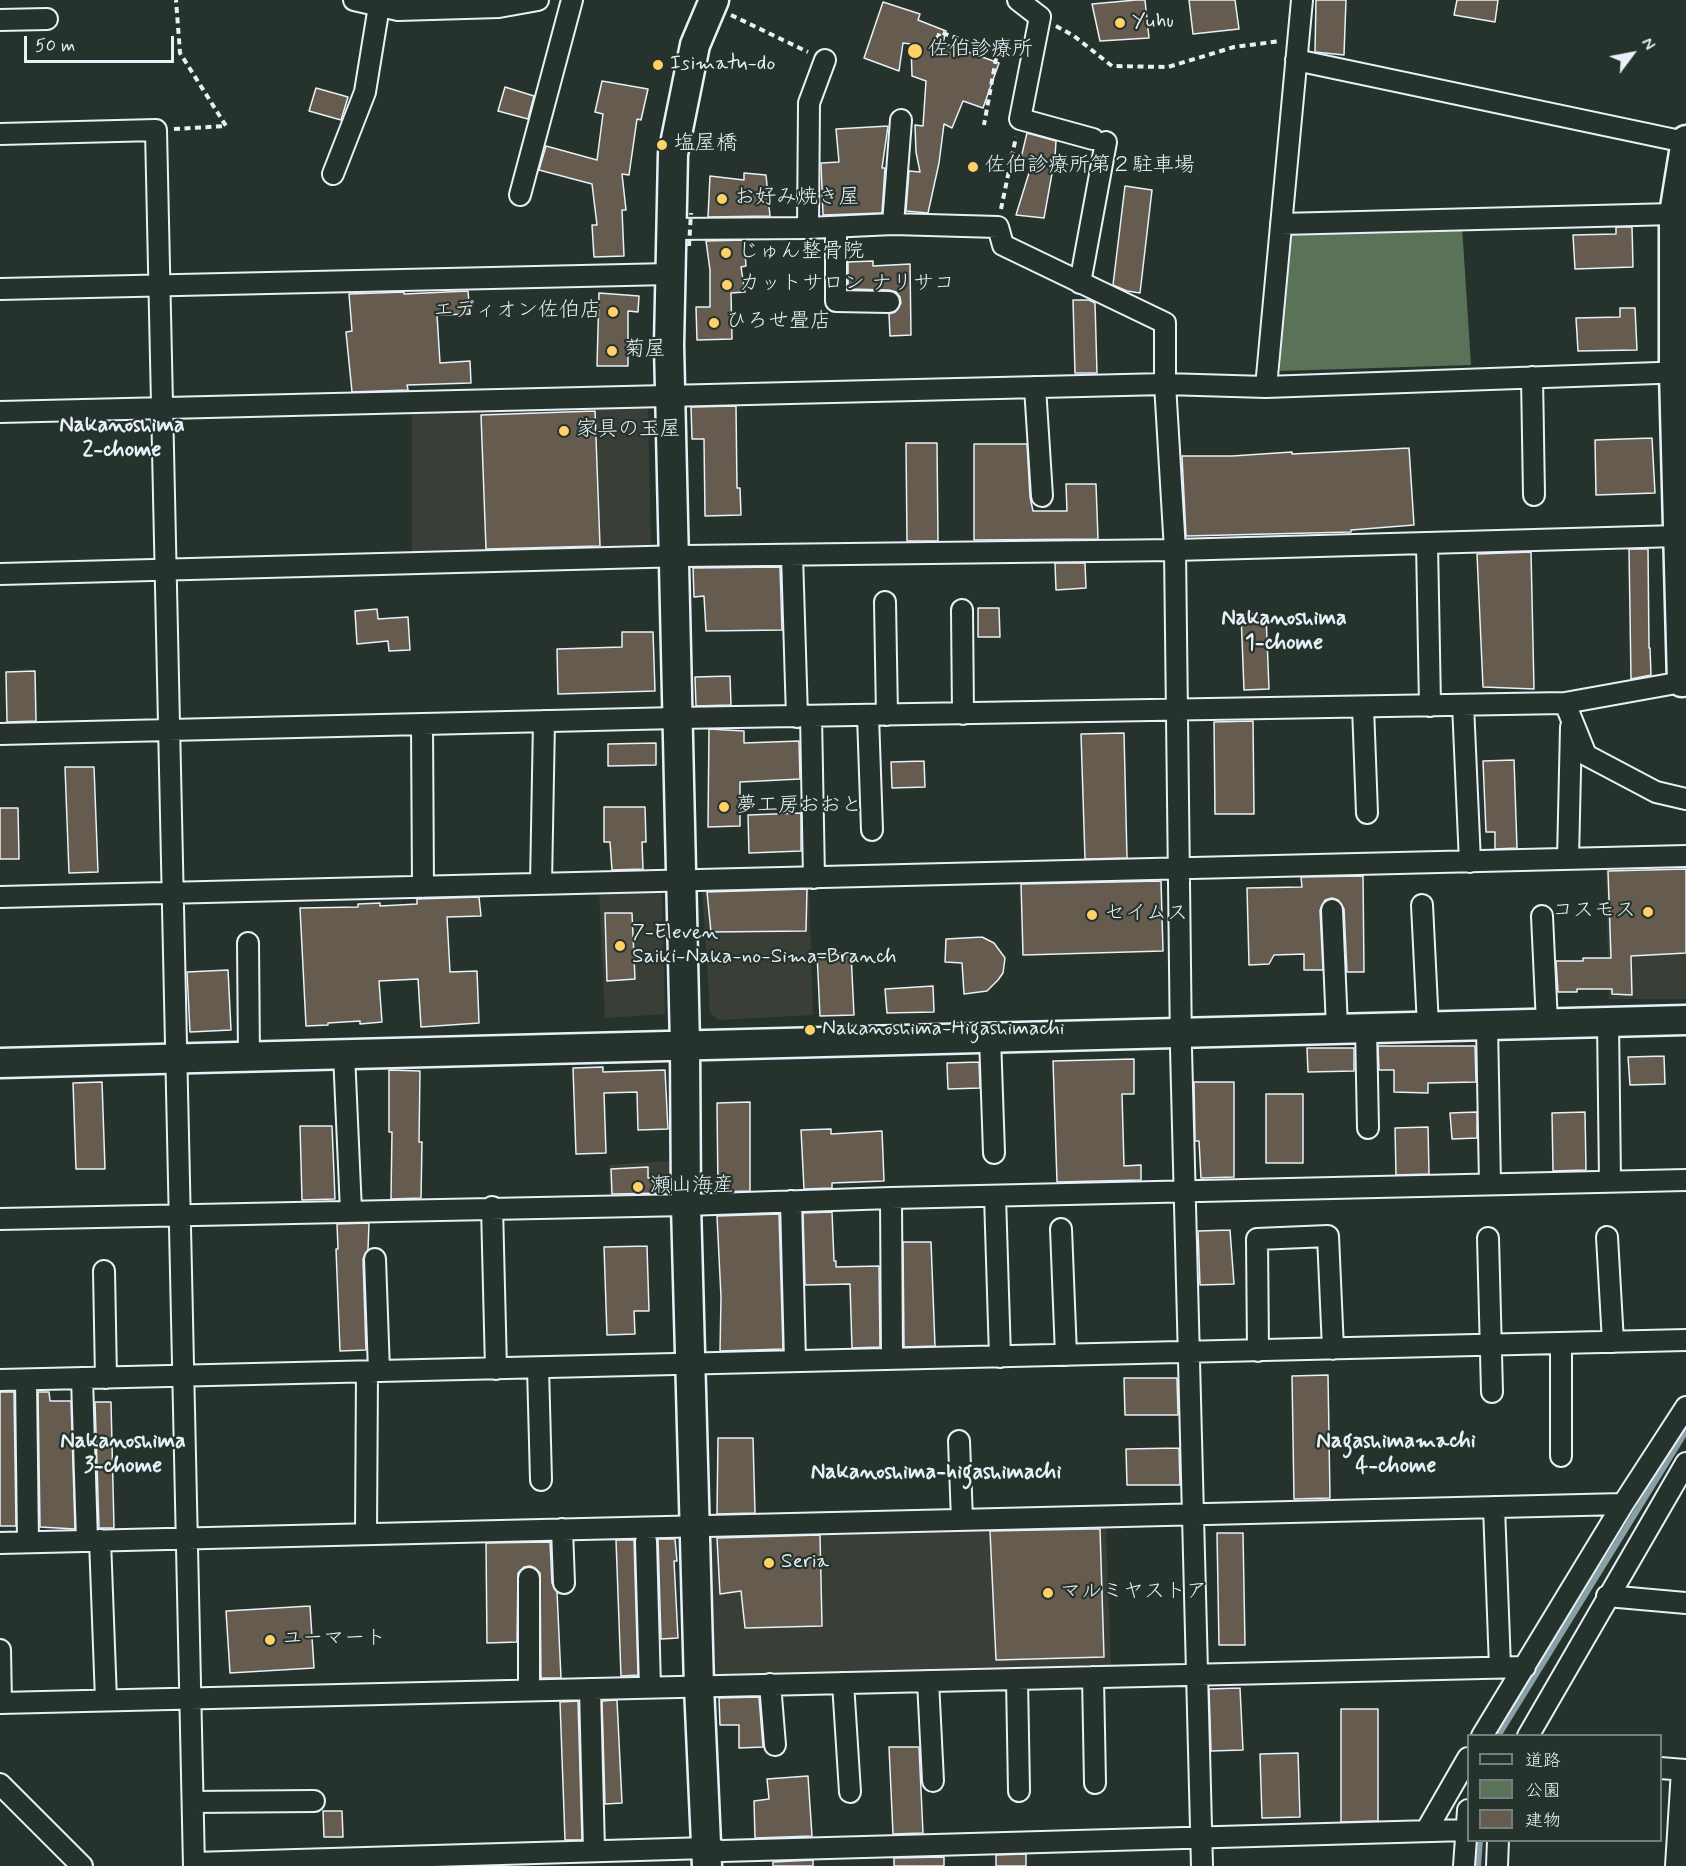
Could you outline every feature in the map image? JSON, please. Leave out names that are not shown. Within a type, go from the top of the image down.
[{"type":"street","points":[[354,0],[398,10],[488,8],[538,0]]},
{"type":"street","points":[[520,195],[572,0]]},
{"type":"street","points":[[1017,0],[1040,17],[1020,119],[1100,141],[1080,282]]},
{"type":"street","points":[[1266,387],[1302,0]]},
{"type":"street","points":[[707,1857],[699,1686],[686,1205],[685,1045],[670,396],[670,274],[684,229],[673,154],[695,45],[713,3]]},
{"type":"street","points":[[333,174],[364,92],[379,6]]},
{"type":"street","points":[[0,20],[47,19]]},
{"type":"street","points":[[808,228],[809,103],[825,60]]},
{"type":"street","points":[[0,734],[677,718],[1463,705],[1568,711],[1682,682],[1678,536],[1680,372],[1674,214],[1685,141],[1296,60]]},
{"type":"street","points":[[893,224],[901,120]]},
{"type":"street","points":[[0,134],[156,130],[194,1864],[594,1851],[707,1857],[722,1851],[1426,1831],[1467,1820]]},
{"type":"street","points":[[1281,224],[1674,214]]},
{"type":"street","points":[[684,229],[808,228],[893,224],[998,227],[1003,245],[1165,323],[1175,550],[1181,1032],[1202,1866]]},
{"type":"street","points":[[836,227],[836,301],[889,302]]},
{"type":"street","points":[[0,290],[670,274]]},
{"type":"street","points":[[0,412],[1166,384],[1266,387],[1680,372]]},
{"type":"street","points":[[1532,377],[1534,495]]},
{"type":"street","points":[[1035,387],[1042,496]]},
{"type":"street","points":[[0,574],[674,556],[1175,550],[1678,536]]},
{"type":"street","points":[[1426,543],[1430,706]]},
{"type":"street","points":[[792,555],[814,878]]},
{"type":"street","points":[[872,830],[885,602]]},
{"type":"street","points":[[962,610],[963,714]]},
{"type":"street","points":[[1463,705],[1470,862]]},
{"type":"street","points":[[1363,707],[1367,813]]},
{"type":"street","points":[[1568,711],[1586,755],[1656,792],[1686,799]]},
{"type":"street","points":[[1568,711],[1568,859]]},
{"type":"street","points":[[541,884],[544,722]]},
{"type":"street","points":[[422,724],[423,887]]},
{"type":"street","points":[[0,897],[1686,856]]},
{"type":"street","points":[[1422,905],[1428,1026]]},
{"type":"street","points":[[1332,910],[1337,1028]]},
{"type":"street","points":[[1542,916],[1547,1023]]},
{"type":"street","points":[[248,943],[249,1056]]},
{"type":"street","points":[[0,1062],[1686,1020]]},
{"type":"street","points":[[1608,1022],[1610,1181]]},
{"type":"street","points":[[1487,1025],[1490,1184]]},
{"type":"street","points":[[1366,1028],[1368,1128]]},
{"type":"street","points":[[990,1037],[994,1153]]},
{"type":"street","points":[[344,1054],[351,1211]]},
{"type":"street","points":[[0,1219],[492,1207],[686,1205],[891,1198],[1686,1180]]},
{"type":"street","points":[[995,1196],[1000,1357]]},
{"type":"street","points":[[891,1198],[892,1359]]},
{"type":"street","points":[[791,1201],[795,1361]]},
{"type":"street","points":[[492,1207],[496,1369]]},
{"type":"street","points":[[1061,1229],[1066,1355]]},
{"type":"street","points":[[1258,1351],[1257,1239],[1328,1236],[1333,1349]]},
{"type":"street","points":[[1607,1237],[1613,1342]]},
{"type":"street","points":[[1488,1238],[1492,1392]]},
{"type":"street","points":[[366,1534],[375,1259]]},
{"type":"street","points":[[104,1271],[105,1378]]},
{"type":"street","points":[[0,1380],[1686,1340]]},
{"type":"street","points":[[1561,1343],[1561,1456]]},
{"type":"street","points":[[538,1368],[541,1480]]},
{"type":"street","points":[[82,1378],[106,1700]]},
{"type":"street","points":[[26,1380],[28,1542]]},
{"type":"street","points":[[1483,1734],[1623,1504],[1686,1407]]},
{"type":"street","points":[[959,1441],[962,1520]]},
{"type":"street","points":[[1529,1734],[1686,1463]]},
{"type":"street","points":[[0,1543],[1623,1504]]},
{"type":"street","points":[[1494,1507],[1500,1667]]},
{"type":"street","points":[[562,1529],[564,1583]]},
{"type":"street","points":[[646,1540],[650,1687]]},
{"type":"street","points":[[529,1578],[529,1690]]},
{"type":"street","points":[[1607,1596],[1686,1603]]},
{"type":"street","points":[[0,1650],[1,1703],[1525,1666]]},
{"type":"street","points":[[1093,1677],[1095,1783]]},
{"type":"street","points":[[1017,1678],[1019,1791]]},
{"type":"street","points":[[928,1681],[933,1781]]},
{"type":"street","points":[[843,1683],[850,1792]]},
{"type":"street","points":[[770,1684],[775,1745]]},
{"type":"street","points":[[590,1689],[594,1851]]},
{"type":"street","points":[[1426,1831],[1467,1760]]},
{"type":"street","points":[[1662,1768],[1684,1770],[1676,1866]]},
{"type":"street","points":[[0,1784],[82,1866]]},
{"type":"street","points":[[193,1802],[314,1801]]},
{"type":"street","points":[[1464,1866],[1467,1832]]},
{"type":"street","points":[[1497,1866],[1498,1842]]},
{"type":"path","points":[[156,130],[226,126],[180,53],[176,0]]},
{"type":"path","points":[[713,3],[825,60]]},
{"type":"path","points":[[1040,17],[1074,36],[1112,66],[1168,67],[1234,47],[1298,40]]},
{"type":"path","points":[[937,39],[940,32],[997,53],[984,125]]},
{"type":"path","points":[[998,227],[1020,119]]},
{"type":"shaded area","points":[[648,408],[651,551],[412,558],[412,411]]},
{"type":"shaded area","name":"コスモス","points":[[1686,867],[1686,999],[1609,999],[1606,869]]},
{"type":"shaded area","points":[[809,884],[813,1015],[719,1020],[710,1013],[702,887]]},
{"type":"shaded area","points":[[662,887],[665,1014],[605,1018],[599,890]]},
{"type":"shaded area","name":"瀬山海産","points":[[670,1161],[669,1197],[610,1199],[609,1165]]},
{"type":"shaded area","points":[[1106,1525],[1111,1667],[715,1679],[711,1534]]},
{"type":"green space","points":[[1462,226],[1471,365],[1280,371],[1286,229]]},
{"type":"building","name":"Yuhu","points":[[1145,0],[1149,38],[1100,41],[1092,4]]},
{"type":"building","points":[[1189,0],[1235,0],[1239,29],[1193,34]]},
{"type":"building","points":[[1316,0],[1346,0],[1344,55],[1315,52]]},
{"type":"building","points":[[1457,0],[1498,0],[1495,22],[1454,15]]},
{"type":"building","name":"佐伯診療所","points":[[883,2],[920,14],[918,20],[946,31],[943,43],[999,63],[983,108],[963,101],[952,128],[944,124],[939,163],[928,213],[906,211],[909,171],[920,172],[916,152],[915,125],[923,126],[926,81],[912,76],[911,44],[903,43],[899,71],[864,58]]},
{"type":"building","points":[[602,81],[648,89],[641,120],[637,119],[629,175],[622,174],[626,210],[622,210],[624,256],[594,257],[592,225],[597,225],[592,184],[539,170],[546,146],[597,160],[603,114],[595,112]]},
{"type":"building","points":[[505,87],[534,96],[528,119],[498,111]]},
{"type":"building","points":[[316,88],[348,97],[341,120],[309,111]]},
{"type":"building","points":[[888,126],[882,168],[885,168],[882,213],[823,215],[821,163],[839,162],[836,129]]},
{"type":"building","points":[[1027,133],[1056,141],[1044,218],[1016,215],[1033,160],[1021,158]]},
{"type":"building","points":[[744,173],[766,175],[770,216],[708,217],[710,176],[744,180]]},
{"type":"building","points":[[1125,186],[1152,190],[1140,293],[1113,285]]},
{"type":"building","points":[[1616,227],[1632,227],[1633,267],[1575,269],[1573,235],[1616,234]]},
{"type":"building","points":[[744,240],[746,266],[741,267],[745,292],[731,293],[732,339],[697,340],[696,307],[710,307],[710,270],[706,241]]},
{"type":"building","points":[[873,261],[873,266],[910,264],[911,335],[890,336],[889,314],[895,312],[901,303],[896,292],[848,289],[848,262]]},
{"type":"building","points":[[468,291],[470,314],[437,315],[440,363],[470,361],[471,383],[407,385],[408,390],[352,392],[346,332],[352,331],[349,294]]},
{"type":"building","points":[[599,293],[639,296],[638,312],[628,311],[628,366],[597,366]]},
{"type":"building","points":[[1073,300],[1089,300],[1095,303],[1097,373],[1075,373]]},
{"type":"building","points":[[1620,308],[1635,308],[1637,350],[1578,351],[1576,318],[1620,317]]},
{"type":"building","points":[[736,406],[737,488],[740,488],[741,515],[705,516],[704,439],[692,439],[691,407]]},
{"type":"building","points":[[595,411],[600,546],[486,549],[481,415]]},
{"type":"building","points":[[1652,438],[1655,493],[1596,495],[1595,440]]},
{"type":"building","points":[[906,443],[937,443],[938,541],[907,541]]},
{"type":"building","points":[[974,444],[1027,444],[1033,511],[1067,511],[1066,484],[1096,484],[1098,539],[974,540]]},
{"type":"building","points":[[1409,448],[1414,525],[1351,530],[1351,532],[1186,536],[1182,456],[1232,456],[1292,452],[1292,454]]},
{"type":"building","points":[[1629,549],[1648,549],[1651,675],[1631,679]]},
{"type":"building","points":[[1531,552],[1534,689],[1483,687],[1477,554]]},
{"type":"building","points":[[1055,563],[1085,563],[1086,588],[1056,590]]},
{"type":"building","points":[[780,567],[782,630],[706,631],[704,596],[694,597],[693,568]]},
{"type":"building","points":[[978,608],[999,608],[1000,637],[978,637]]},
{"type":"building","points":[[377,609],[378,619],[408,617],[410,650],[389,651],[388,641],[357,644],[355,611]]},
{"type":"building","points":[[1241,614],[1266,614],[1269,689],[1244,690]]},
{"type":"building","points":[[622,632],[653,632],[655,691],[558,694],[557,649],[622,647]]},
{"type":"building","points":[[35,671],[36,721],[7,722],[6,672]]},
{"type":"building","points":[[730,676],[731,705],[696,706],[695,677]]},
{"type":"building","points":[[1253,721],[1254,814],[1215,814],[1214,722]]},
{"type":"building","points":[[709,729],[744,731],[744,743],[799,741],[800,779],[740,782],[740,826],[708,827]]},
{"type":"building","points":[[1124,733],[1127,858],[1085,859],[1081,734]]},
{"type":"building","points":[[656,743],[656,765],[608,766],[608,744]]},
{"type":"building","points":[[1514,760],[1517,848],[1495,849],[1495,832],[1486,832],[1483,761]]},
{"type":"building","points":[[924,761],[925,787],[892,788],[891,762]]},
{"type":"building","points":[[65,767],[94,767],[98,872],[69,873]]},
{"type":"building","points":[[604,807],[645,807],[646,842],[642,842],[643,869],[612,870],[610,842],[604,842]]},
{"type":"building","points":[[0,808],[18,808],[19,859],[0,859]]},
{"type":"building","points":[[801,813],[801,851],[749,853],[748,815]]},
{"type":"building","name":"コスモス","points":[[1686,869],[1686,953],[1631,956],[1632,995],[1612,994],[1612,989],[1577,989],[1577,992],[1558,992],[1556,961],[1611,958],[1608,871]]},
{"type":"building","points":[[1363,876],[1364,972],[1347,972],[1344,909],[1338,900],[1332,898],[1325,900],[1320,910],[1323,970],[1304,970],[1304,954],[1274,955],[1269,964],[1249,965],[1247,888],[1302,887],[1301,877]]},
{"type":"building","name":"セイムス","points":[[1161,881],[1163,951],[1023,955],[1021,884]]},
{"type":"building","points":[[807,889],[806,931],[711,932],[707,892]]},
{"type":"building","points":[[479,897],[481,916],[447,917],[450,972],[477,971],[479,1023],[421,1027],[418,979],[379,981],[382,1022],[360,1024],[360,1021],[306,1026],[300,908],[358,907],[358,904],[380,903],[380,906],[417,904],[417,899]]},
{"type":"building","name":"7-Eleven Saiki-Naka-no-Sima-Branch","points":[[605,913],[632,913],[635,979],[607,981]]},
{"type":"building","points":[[982,937],[994,943],[1005,958],[1003,973],[987,991],[964,994],[962,963],[945,962],[946,939]]},
{"type":"building","points":[[851,953],[854,1015],[820,1016],[817,954]]},
{"type":"building","points":[[228,970],[231,1030],[190,1032],[187,972]]},
{"type":"building","points":[[933,986],[934,1012],[887,1013],[885,989]]},
{"type":"building","points":[[1378,1046],[1475,1046],[1476,1082],[1428,1083],[1428,1093],[1394,1092],[1394,1070],[1379,1070]]},
{"type":"building","points":[[1307,1048],[1354,1048],[1354,1071],[1308,1072]]},
{"type":"building","points":[[1664,1056],[1665,1084],[1630,1085],[1628,1057]]},
{"type":"building","points":[[1134,1059],[1134,1094],[1122,1094],[1124,1166],[1141,1165],[1141,1180],[1057,1182],[1053,1061]]},
{"type":"building","points":[[979,1062],[980,1088],[948,1089],[947,1063]]},
{"type":"building","points":[[603,1067],[603,1072],[665,1070],[668,1129],[638,1130],[637,1092],[604,1093],[606,1153],[576,1154],[573,1068]]},
{"type":"building","points":[[389,1070],[420,1071],[421,1198],[391,1199],[392,1132],[389,1132]]},
{"type":"building","points":[[102,1082],[105,1169],[76,1169],[73,1083]]},
{"type":"building","points":[[1194,1082],[1234,1082],[1234,1177],[1201,1178],[1199,1141],[1195,1141]]},
{"type":"building","points":[[1266,1094],[1303,1094],[1303,1163],[1266,1163]]},
{"type":"building","points":[[750,1102],[750,1191],[718,1192],[717,1103]]},
{"type":"building","points":[[1477,1112],[1477,1138],[1452,1139],[1450,1113]]},
{"type":"building","points":[[1585,1112],[1586,1170],[1553,1171],[1552,1113]]},
{"type":"building","points":[[300,1126],[332,1126],[335,1199],[302,1200]]},
{"type":"building","points":[[1428,1127],[1429,1174],[1396,1175],[1395,1128]]},
{"type":"building","points":[[831,1129],[831,1134],[882,1131],[884,1181],[832,1183],[832,1188],[804,1189],[801,1130]]},
{"type":"building","name":"瀬山海産","points":[[648,1167],[648,1178],[664,1178],[665,1193],[612,1194],[611,1169]]},
{"type":"building","points":[[832,1212],[836,1267],[879,1266],[880,1347],[852,1348],[850,1284],[805,1285],[803,1213]]},
{"type":"building","points":[[779,1214],[783,1349],[720,1351],[721,1297],[717,1216]]},
{"type":"building","points":[[369,1223],[368,1250],[363,1259],[366,1350],[340,1351],[337,1224]]},
{"type":"building","points":[[1230,1230],[1234,1284],[1200,1285],[1198,1231]]},
{"type":"building","points":[[903,1242],[931,1242],[935,1346],[904,1347]]},
{"type":"building","points":[[647,1246],[649,1311],[634,1311],[635,1334],[607,1335],[604,1247]]},
{"type":"building","points":[[1328,1375],[1330,1498],[1294,1499],[1292,1376]]},
{"type":"building","points":[[1124,1378],[1177,1378],[1178,1415],[1125,1415]]},
{"type":"building","points":[[0,1392],[14,1392],[16,1526],[0,1526]]},
{"type":"building","points":[[38,1392],[49,1392],[50,1401],[71,1401],[75,1529],[40,1527]]},
{"type":"building","points":[[95,1402],[111,1402],[114,1528],[99,1528]]},
{"type":"building","points":[[718,1438],[753,1438],[755,1513],[717,1514]]},
{"type":"building","points":[[1179,1448],[1180,1485],[1127,1485],[1126,1449]]},
{"type":"building","name":"マルミヤストア","points":[[1100,1529],[1104,1657],[996,1660],[990,1531]]},
{"type":"building","points":[[1217,1533],[1243,1533],[1245,1645],[1219,1645]]},
{"type":"building","name":"Seria","points":[[820,1535],[822,1626],[745,1628],[741,1591],[720,1594],[717,1538]]},
{"type":"building","points":[[658,1539],[675,1539],[678,1638],[661,1639]]},
{"type":"building","points":[[616,1540],[634,1540],[638,1675],[621,1676]]},
{"type":"building","points":[[550,1542],[552,1583],[557,1592],[561,1678],[541,1678],[540,1573],[535,1568],[524,1567],[518,1573],[517,1642],[487,1643],[486,1543]]},
{"type":"building","name":"ユーマート","points":[[310,1606],[314,1668],[230,1673],[226,1611]]},
{"type":"building","points":[[1240,1688],[1243,1750],[1211,1751],[1209,1689]]},
{"type":"building","points":[[759,1697],[763,1747],[739,1748],[739,1725],[720,1725],[719,1698]]},
{"type":"building","points":[[617,1700],[622,1803],[605,1804],[602,1701]]},
{"type":"building","points":[[578,1701],[582,1840],[565,1840],[560,1702]]},
{"type":"building","points":[[1341,1709],[1378,1709],[1378,1821],[1341,1822]]},
{"type":"building","points":[[889,1747],[919,1747],[923,1833],[893,1834]]},
{"type":"building","points":[[1298,1753],[1300,1817],[1262,1818],[1260,1754]]},
{"type":"building","points":[[808,1776],[812,1836],[755,1838],[754,1801],[769,1799],[767,1779]]},
{"type":"building","points":[[323,1811],[342,1811],[343,1837],[324,1837]]},
{"type":"building","points":[[1026,1854],[1026,1866],[996,1866],[996,1855]]},
{"type":"building","points":[[944,1857],[944,1866],[894,1866],[894,1858]]},
{"type":"building","points":[[813,1860],[813,1866],[773,1866],[773,1862]]},
{"type":"waterway","points":[[1499,1734],[1686,1431]]},
{"type":"waterway","points":[[1478,1866],[1480,1842]]},
{"type":"place","name":"Yuhu","points":[[1120,23]]},
{"type":"place","name":"佐伯診療所","points":[[915,51]]},
{"type":"place","name":"Isimatu-do","points":[[658,65]]},
{"type":"place","name":"塩屋橋","points":[[662,145]]},
{"type":"place","name":"佐伯診療所第２駐車場","points":[[973,167]]},
{"type":"place","name":"お好み焼き屋","points":[[722,199]]},
{"type":"place","name":"じゅん整骨院","points":[[726,253]]},
{"type":"place","name":"カットサロン ナリサコ","points":[[727,285]]},
{"type":"place","name":"エディオン佐伯店","points":[[613,312]]},
{"type":"place","name":"ひろせ畳店","points":[[714,323]]},
{"type":"place","name":"菊屋","points":[[612,351]]},
{"type":"place","name":"家具の玉屋","points":[[564,431]]},
{"type":"place","name":"夢工房おおと","points":[[724,807]]},
{"type":"place","name":"コスモス","points":[[1648,912]]},
{"type":"place","name":"セイムス","points":[[1092,915]]},
{"type":"place","name":"7-Eleven Saiki-Naka-no-Sima-Branch","points":[[620,946]]},
{"type":"place","name":"Nakanoshima-Higashimachi","points":[[810,1030]]},
{"type":"place","name":"瀬山海産","points":[[638,1187]]},
{"type":"place","name":"Seria","points":[[769,1563]]},
{"type":"place","name":"マルミヤストア","points":[[1048,1593]]},
{"type":"place","name":"ユーマート","points":[[270,1640]]},
{"type":"district","name":"Nakanoshima 2-chome","points":[[122,438]]},
{"type":"district","name":"Nakanoshima 1-chome","points":[[1284,632]]},
{"type":"district","name":"Nakanoshima 3-chome","points":[[123,1454]]},
{"type":"district","name":"Nagashimamachi 4-chome","points":[[1396,1454]]},
{"type":"district","name":"Nakanoshima-higashimachi","points":[[936,1473]]}]
